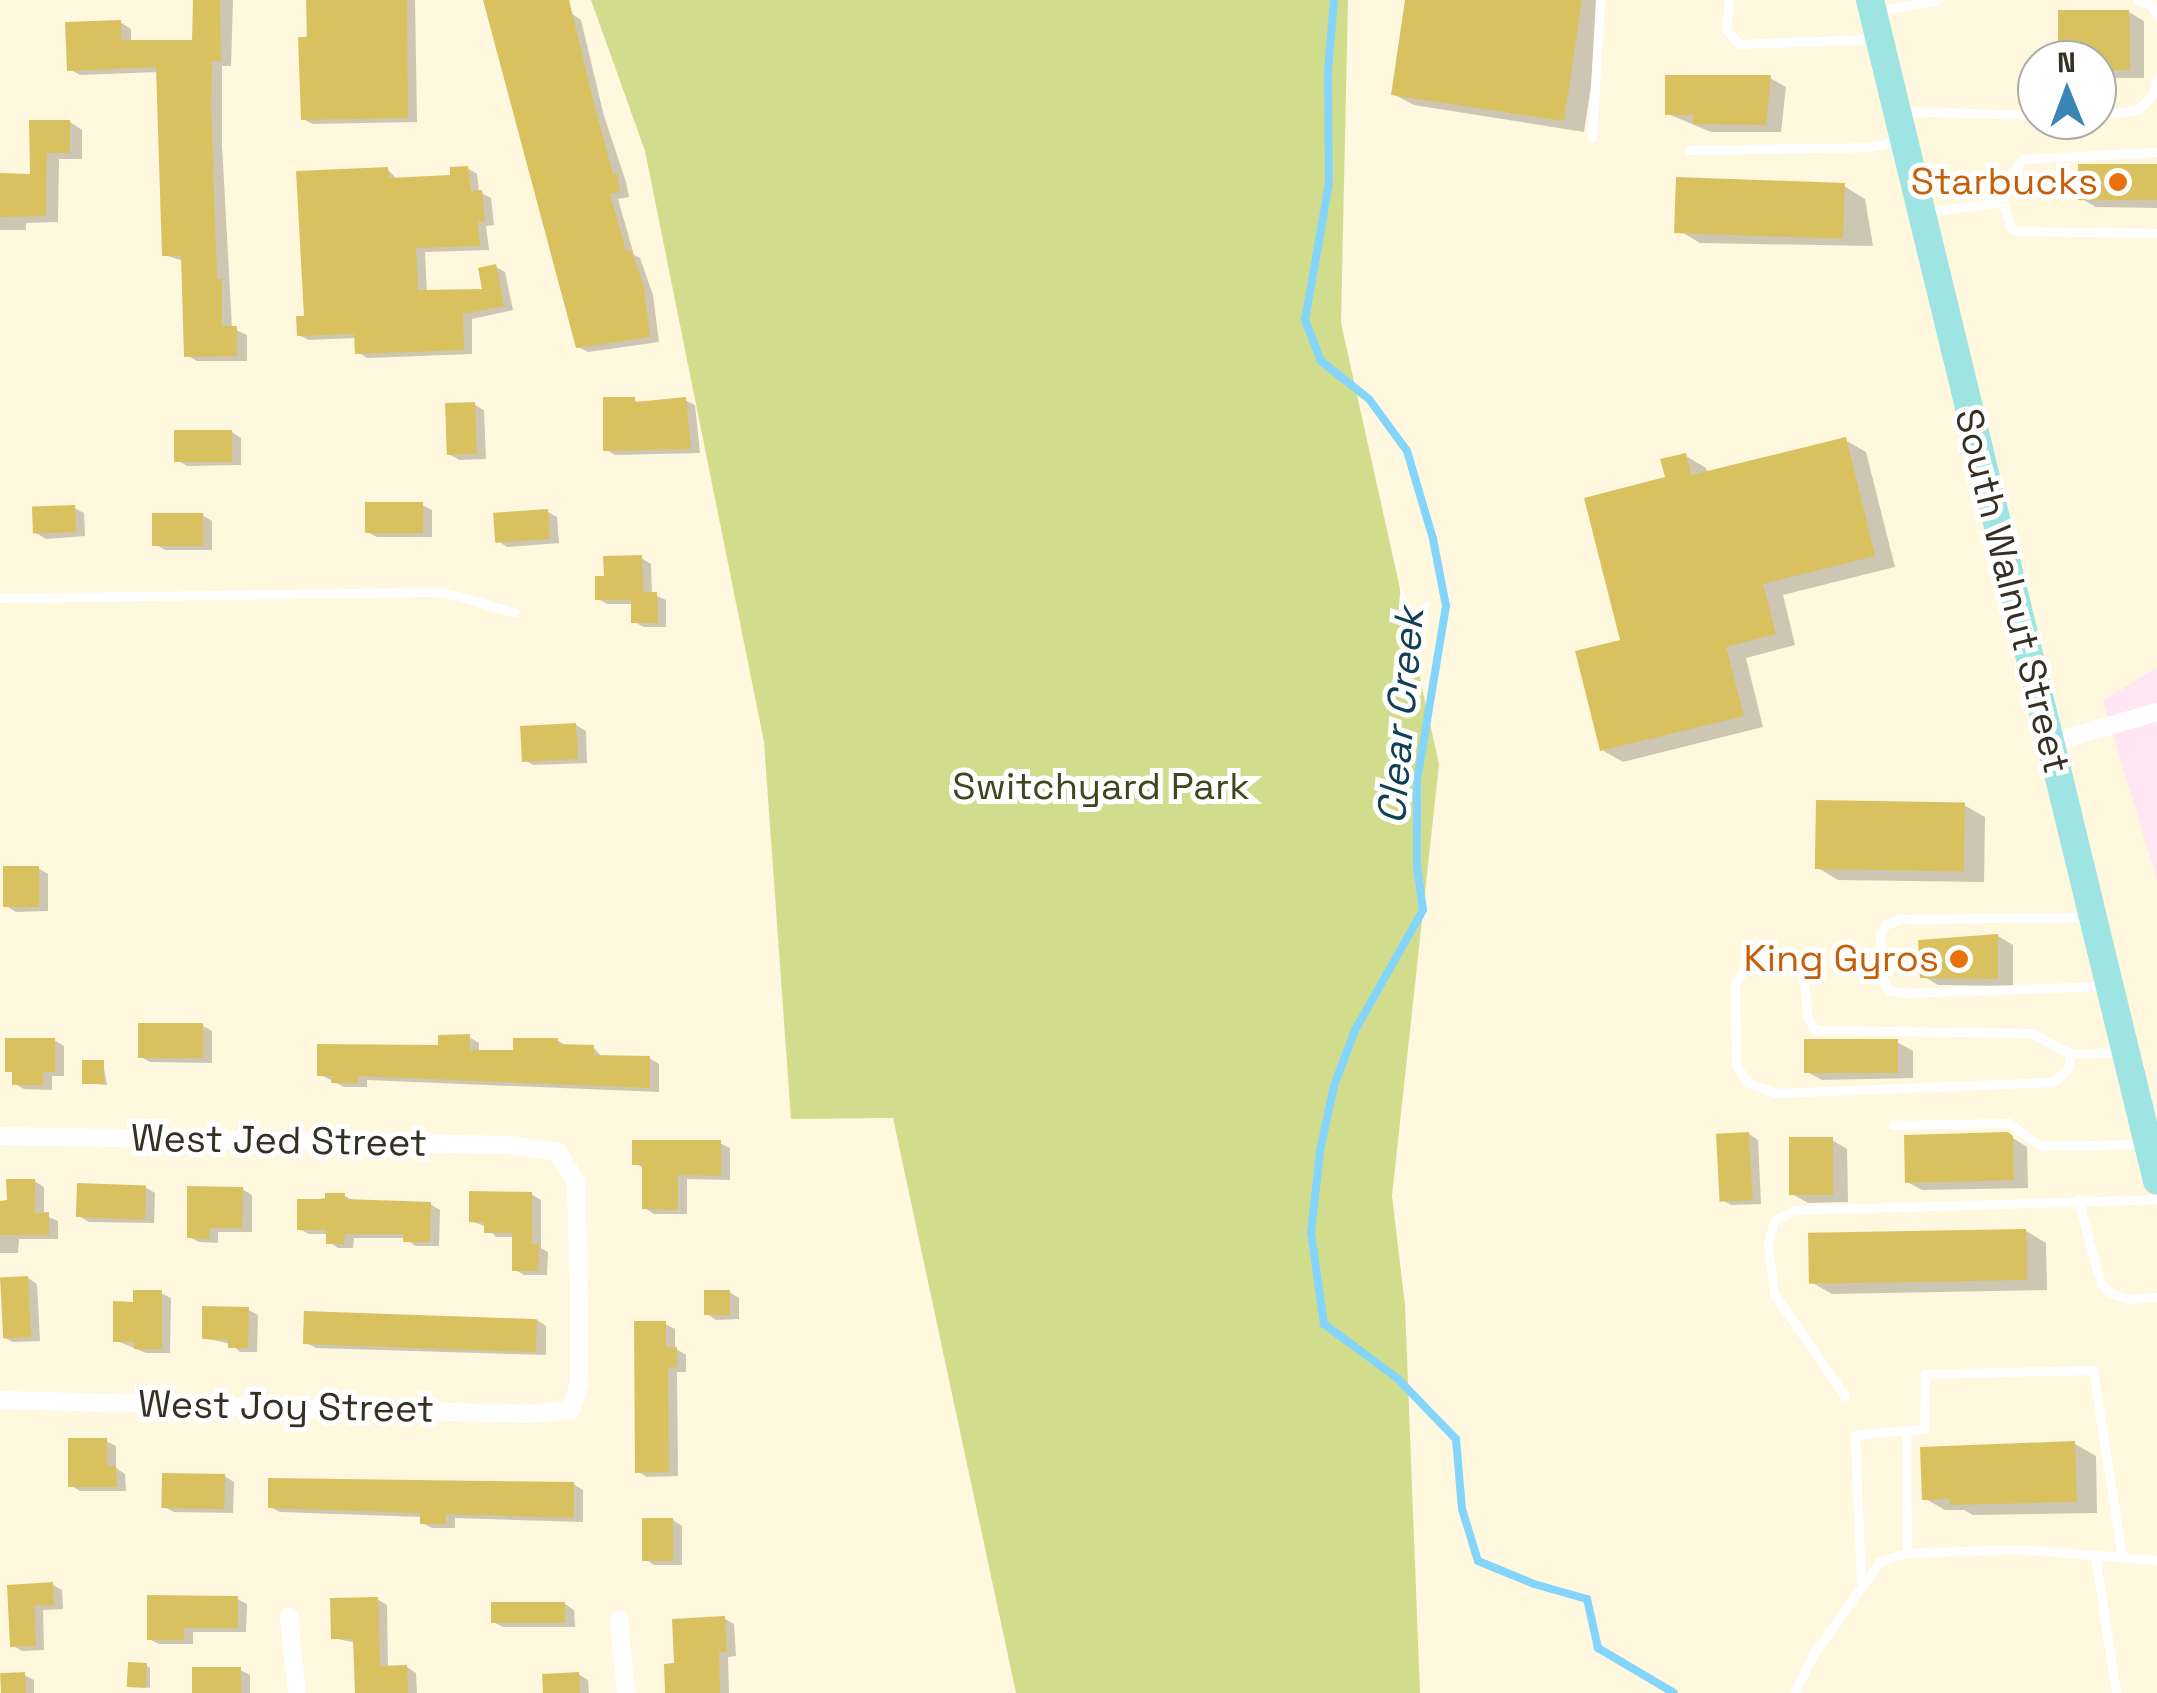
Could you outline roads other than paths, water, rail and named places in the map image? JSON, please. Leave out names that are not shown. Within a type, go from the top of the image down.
[{"type":"main road","name":"South Walnut Street","points":[[1874,17],[2157,1181]]},
{"type":"street","points":[[2049,744],[2157,712]]},
{"type":"street","name":"West Jed Street","points":[[0,1136],[509,1145],[558,1152],[576,1182],[579,1223],[579,1384],[571,1410]]},
{"type":"street","name":"West Joy Street","points":[[0,1400],[530,1414],[571,1410]]},
{"type":"street","points":[[289,1617],[297,1693]]},
{"type":"street","points":[[619,1620],[626,1693]]},
{"type":"lane","points":[[1592,138],[1600,0]]},
{"type":"lane","points":[[1729,0],[1726,30],[1738,44],[1938,0]]},
{"type":"lane","points":[[2138,0],[2150,5],[2157,15]]},
{"type":"lane","points":[[2117,113],[2138,110],[2153,94],[2157,80]]},
{"type":"lane","points":[[1689,150],[1870,146],[1900,124],[2017,116]]},
{"type":"lane","points":[[2157,152],[2023,159],[2004,184],[2003,202],[2010,226],[2016,231],[2157,234]]},
{"type":"lane","points":[[1922,213],[2003,202]]},
{"type":"lane","points":[[0,598],[442,592],[514,612]]},
{"type":"lane","points":[[2092,917],[1900,920],[1885,925],[1880,938],[1882,979],[1890,990],[1904,993],[2109,986]]},
{"type":"lane","points":[[2071,1054],[2068,1070],[2053,1082],[1776,1093],[1748,1083],[1736,1065],[1735,985],[1748,962],[1774,956],[1792,960],[1804,976],[1807,1016],[1814,1030],[2031,1034],[2071,1054],[2125,1052]]},
{"type":"lane","points":[[1893,1125],[2009,1123],[2041,1146],[2148,1144]]},
{"type":"lane","points":[[2078,1199],[2100,1282],[2111,1294],[2128,1299],[2157,1297]]},
{"type":"lane","points":[[1844,1396],[1774,1294],[1768,1244],[1774,1221],[1794,1210],[2157,1199]]},
{"type":"lane","points":[[1861,1582],[1855,1435],[1924,1429],[1925,1374],[2093,1370],[2122,1557]]},
{"type":"lane","points":[[1906,1430],[1907,1553]]},
{"type":"lane","points":[[1794,1693],[1861,1582],[1880,1562],[1907,1553],[2018,1548],[2157,1560]]},
{"type":"lane","points":[[2094,1554],[2116,1693]]},
{"type":"waterway","name":"Clear Creek","points":[[1334,0],[1328,72],[1329,183],[1305,320],[1321,361],[1369,399],[1407,451],[1433,539],[1446,606],[1417,781],[1417,866],[1423,910],[1355,1030],[1334,1086],[1320,1151],[1311,1232],[1324,1324],[1397,1378],[1456,1439],[1462,1509],[1478,1561],[1534,1584],[1587,1599],[1598,1648],[1674,1693]]},
{"type":"place","name":"Starbucks","points":[[2118,182]]},
{"type":"place","name":"King Gyros","points":[[1959,959]]},
{"type":"park label","name":"Switchyard Park","points":[[1101,787]]}]
